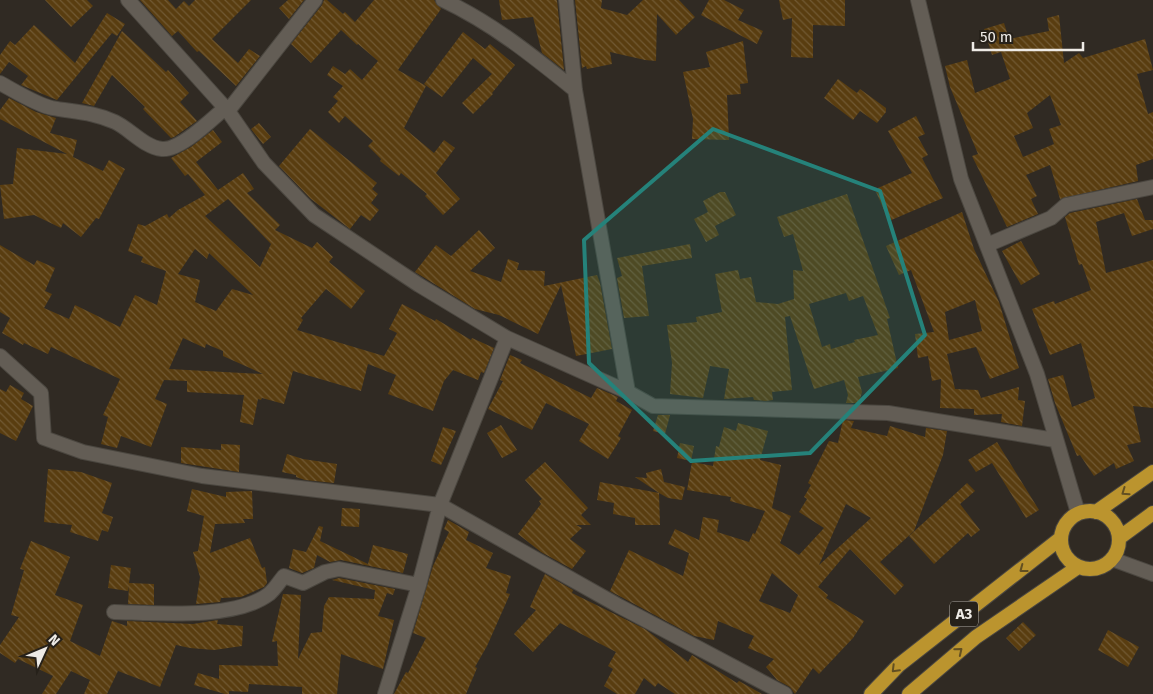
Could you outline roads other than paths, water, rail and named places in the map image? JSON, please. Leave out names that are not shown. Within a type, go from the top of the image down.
[{"type":"highway","points":[[1096,512],[1153,472]]},
{"type":"highway","points":[[1096,512],[1110,518],[1114,524],[1119,538],[1118,546],[1112,559],[1100,567],[1078,567],[1063,552],[1061,538],[1064,526],[1078,513],[1096,512]]},
{"type":"highway","points":[[1119,538],[1153,513]]},
{"type":"highway","name":"A3","points":[[871,694],[899,664],[1061,538]]},
{"type":"highway","name":"A3","points":[[909,694],[976,637],[1078,567]]},
{"type":"street","points":[[128,0],[226,109],[264,163],[314,215],[419,285],[507,338],[628,392],[653,406],[888,413],[1055,440]]},
{"type":"street","points":[[0,82],[50,108],[77,110],[116,122],[146,143],[162,149],[174,146],[197,132],[226,109],[315,0]]},
{"type":"street","points":[[443,0],[467,11],[513,40],[575,90]]},
{"type":"street","points":[[566,0],[575,90],[628,392]]},
{"type":"street","points":[[918,0],[961,179],[1037,374],[1078,513]]},
{"type":"street","points":[[987,245],[1050,218],[1066,205],[1153,187]]},
{"type":"street","points":[[385,694],[419,585],[440,505],[507,338]]},
{"type":"street","points":[[0,356],[41,393],[44,438],[83,452],[202,476],[440,505],[619,606],[785,694]]},
{"type":"street","points":[[1112,559],[1153,574]]},
{"type":"street","points":[[114,612],[218,613],[262,598],[270,593],[284,576],[303,583],[325,572],[340,569],[419,585]]}]
